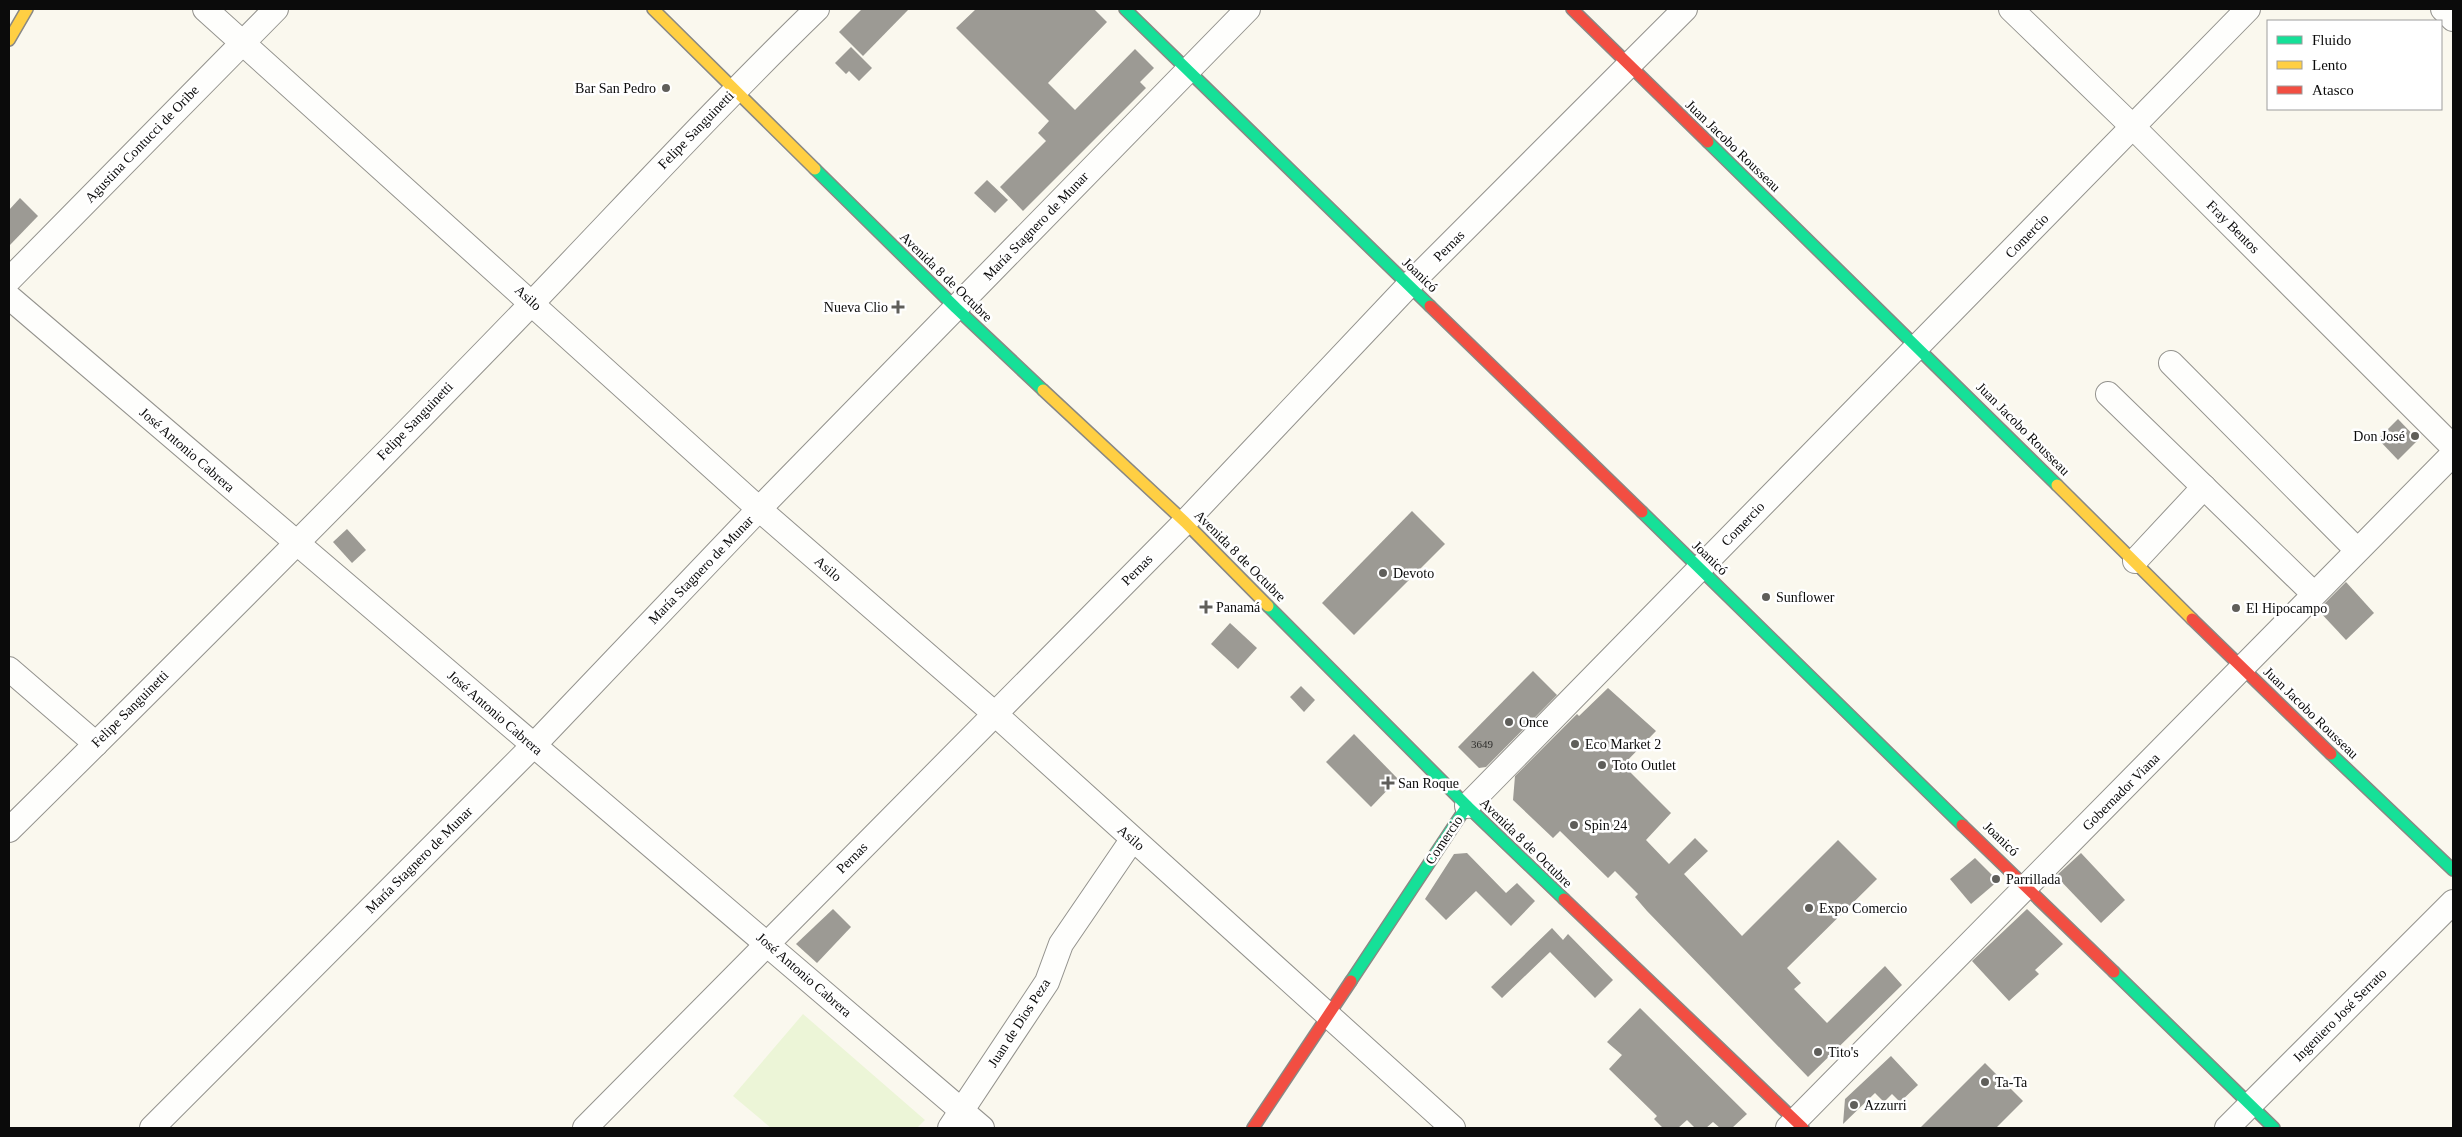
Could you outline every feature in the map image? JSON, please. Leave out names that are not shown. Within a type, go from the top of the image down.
[{"type":"street","points":[[9,40],[27,9]]},
{"type":"street","name":"Asilo","points":[[205,9],[532,302],[759,509],[995,714],[1132,840],[1453,1128]]},
{"type":"street","name":"Agustina Contucci de Oribe","points":[[9,280],[276,9]]},
{"type":"street","name":"Avenida 8 de Octubre","points":[[653,9],[956,308],[1185,522],[1466,806],[1795,1126]]},
{"type":"street","name":"Felipe Sanguinetti","points":[[9,830],[296,543],[532,302],[734,90],[817,9]]},
{"type":"street","name":"Joanicó","points":[[1125,9],[1699,569],[2028,886],[2274,1128]]},
{"type":"street","name":"María Stagnero de Munar","points":[[152,1128],[533,746],[759,509],[1248,9]]},
{"type":"street","name":"Juan Jacobo Rousseau","points":[[1572,9],[1917,346],[2243,670],[2453,870]]},
{"type":"street","name":"Pernas","points":[[585,1128],[1185,522],[1410,285],[1685,9]]},
{"type":"street","name":"Fray Bentos","points":[[2011,9],[2133,127],[2453,447]]},
{"type":"street","name":"Comercio","points":[[1253,1128],[1466,806],[2248,9]]},
{"type":"street","points":[[2443,9],[2453,19]]},
{"type":"street","name":"José Antonio Cabrera","points":[[9,297],[533,746],[768,944],[956,1119],[982,1128]]},
{"type":"street","points":[[2170,363],[2358,550]]},
{"type":"street","points":[[2108,394],[2314,594]]},
{"type":"street","name":"Gobernador Viana","points":[[1795,1126],[2453,454]]},
{"type":"street","points":[[2135,561],[2204,487]]},
{"type":"street","points":[[9,669],[96,744]]},
{"type":"street","name":"Juan de Dios Peza","points":[[956,1119],[1047,982],[1061,944],[1132,840]]},
{"type":"street","name":"Ingeniero José Serrato","points":[[2226,1128],[2453,902]]},
{"type":"green space","points":[[803,1014],[925,1120],[917,1128],[771,1128],[733,1096]]},
{"type":"building","points":[[862,9],[909,9],[863,56],[839,32]]},
{"type":"building","points":[[976,9],[1094,9],[1107,22],[1048,83],[1075,110],[1135,49],[1154,68],[1140,82],[1146,88],[1023,211],[1000,187],[1046,141],[1038,133],[1049,121],[956,28]]},
{"type":"building","points":[[851,47],[872,68],[859,81],[849,71],[846,74],[835,63]]},
{"type":"building","points":[[987,180],[1008,200],[995,213],[974,193]]},
{"type":"building","points":[[20,198],[38,216],[9,246],[9,210]]},
{"type":"building","points":[[2398,419],[2418,440],[2398,460],[2378,439]]},
{"type":"building","name":"Devoto","points":[[1412,511],[1445,544],[1354,635],[1322,603]]},
{"type":"building","points":[[347,529],[366,550],[352,563],[333,542]]},
{"type":"building","points":[[2346,582],[2374,613],[2346,640],[2318,610]]},
{"type":"building","points":[[1230,623],[1257,648],[1238,669],[1211,644]]},
{"type":"building","name":"Once","points":[[1533,671],[1557,695],[1486,767],[1479,768],[1458,747]]},
{"type":"building","points":[[1301,686],[1315,700],[1304,712],[1290,697]]},
{"type":"building","points":[[1608,688],[1656,731],[1623,765],[1671,813],[1646,840],[1669,864],[1695,838],[1708,851],[1684,874],[1742,936],[1838,840],[1877,879],[1787,968],[1801,983],[1794,989],[1827,1023],[1885,966],[1902,985],[1808,1077],[1647,911],[1635,897],[1638,894],[1615,871],[1608,878],[1560,831],[1553,838],[1513,800],[1515,776],[1577,714],[1579,716]]},
{"type":"building","points":[[1354,734],[1398,779],[1371,807],[1326,762]]},
{"type":"building","points":[[1467,853],[1506,893],[1517,883],[1535,901],[1511,926],[1476,891],[1446,920],[1425,899],[1454,854]]},
{"type":"building","points":[[2081,853],[2125,900],[2101,923],[2056,876]]},
{"type":"building","points":[[1975,858],[1998,881],[1971,904],[1950,879]]},
{"type":"building","points":[[833,909],[851,927],[817,963],[796,944]]},
{"type":"building","points":[[2027,909],[2063,944],[2035,970],[2039,974],[2009,1001],[1972,961]]},
{"type":"building","points":[[1552,928],[1563,940],[1568,934],[1613,980],[1595,998],[1550,952],[1502,998],[1491,987]]},
{"type":"building","points":[[1640,1008],[1747,1114],[1732,1128],[1720,1128],[1713,1122],[1706,1128],[1695,1128],[1687,1120],[1678,1128],[1663,1128],[1654,1119],[1657,1116],[1609,1069],[1622,1055],[1607,1042]]},
{"type":"building","points":[[1891,1056],[1918,1085],[1900,1102],[1892,1094],[1884,1102],[1875,1093],[1843,1124],[1845,1099]]},
{"type":"building","name":"Ta-Ta","points":[[1985,1063],[2023,1101],[1996,1128],[1920,1128]]},
{"type":"traffic: fast","points":[[1125,9],[1430,306]]},
{"type":"traffic: fast","points":[[1708,142],[2057,485]]},
{"type":"traffic: fast","points":[[815,169],[956,308],[1043,390]]},
{"type":"traffic: fast","points":[[1642,512],[1962,825]]},
{"type":"traffic: fast","points":[[1268,606],[1467,806],[1564,899]]},
{"type":"traffic: fast","points":[[2331,754],[2453,870]]},
{"type":"traffic: fast","points":[[1351,981],[1467,806]]},
{"type":"traffic: fast","points":[[2114,972],[2274,1128]]},
{"type":"traffic: slow","points":[[9,40],[27,9]]},
{"type":"traffic: slow","points":[[653,9],[815,169]]},
{"type":"traffic: slow","points":[[1043,390],[1185,522],[1268,606]]},
{"type":"traffic: slow","points":[[2057,485],[2192,619]]},
{"type":"traffic: jam","points":[[1572,9],[1708,142]]},
{"type":"traffic: jam","points":[[1430,306],[1642,512]]},
{"type":"traffic: jam","points":[[2192,619],[2331,754]]},
{"type":"traffic: jam","points":[[1962,825],[2114,972]]},
{"type":"traffic: jam","points":[[1564,899],[1803,1128]]},
{"type":"traffic: jam","points":[[1253,1128],[1351,981]]},
{"type":"place","name":"Bar San Pedro","points":[[666,88]]},
{"type":"place","name":"Nueva Clio","points":[[898,307]]},
{"type":"place","name":"Don José","points":[[2415,436]]},
{"type":"place","name":"Devoto","points":[[1383,573]]},
{"type":"place","name":"Sunflower","points":[[1766,597]]},
{"type":"place","name":"Panamá","points":[[1206,607]]},
{"type":"place","name":"El Hipocampo","points":[[2236,608]]},
{"type":"place","name":"Once","points":[[1509,722]]},
{"type":"place","name":"Eco Market 2","points":[[1575,744]]},
{"type":"place","name":"Toto Outlet","points":[[1602,765]]},
{"type":"place","name":"San Roque","points":[[1388,783]]},
{"type":"place","name":"Spin 24","points":[[1574,825]]},
{"type":"place","name":"Parrillada","points":[[1996,879]]},
{"type":"place","name":"Expo Comercio","points":[[1809,908]]},
{"type":"place","name":"Tito's","points":[[1818,1052]]},
{"type":"place","name":"Ta-Ta","points":[[1985,1082]]},
{"type":"place","name":"Azzurri","points":[[1854,1105]]}]
